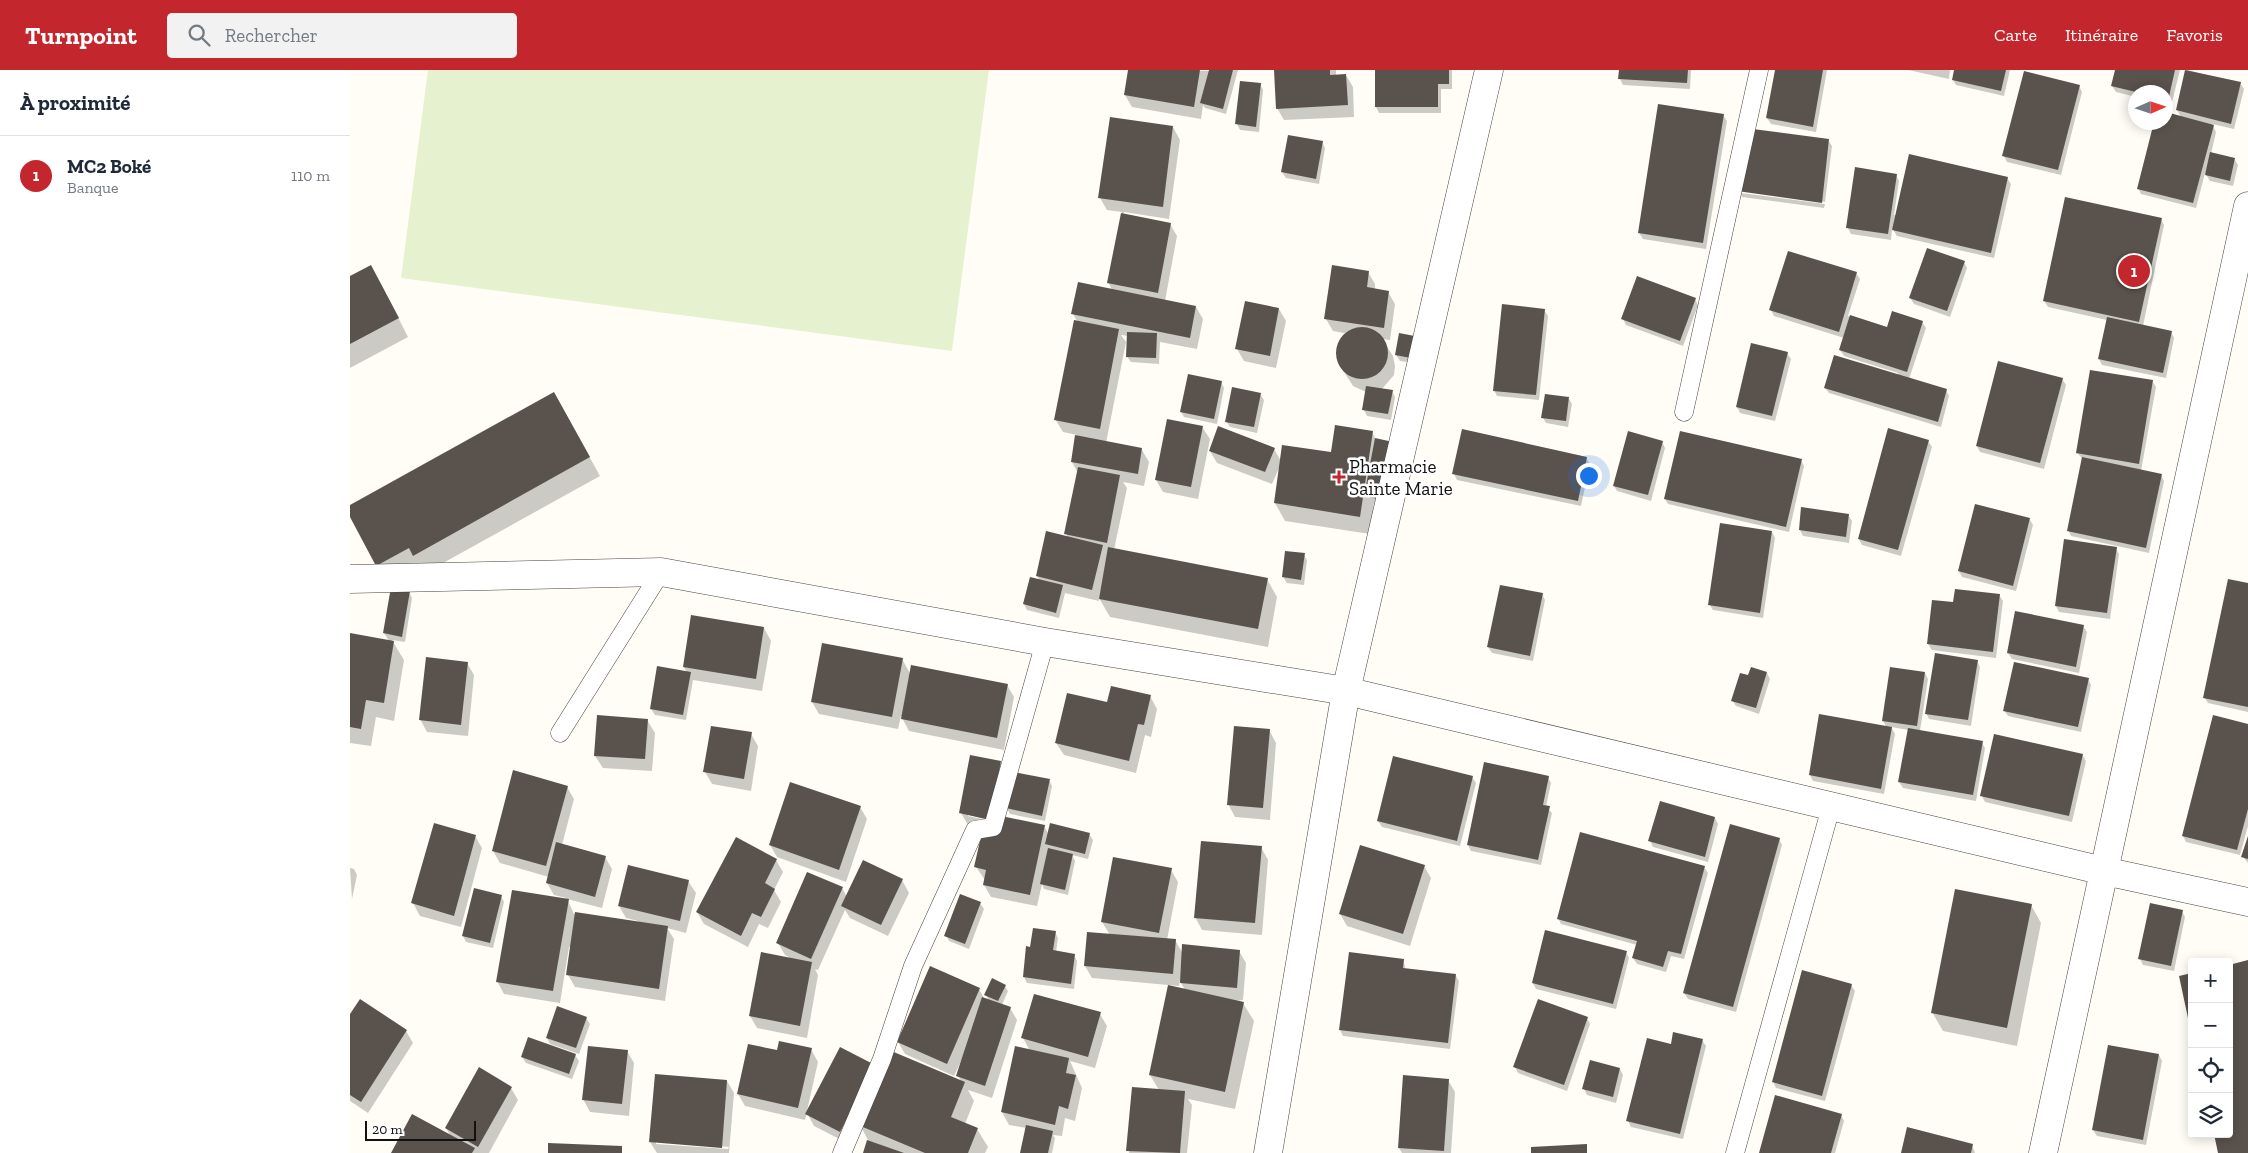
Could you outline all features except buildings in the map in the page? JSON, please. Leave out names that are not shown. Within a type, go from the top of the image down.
[{"type":"street","points":[[1268,1153],[1346,691],[1488,70]]},
{"type":"street","points":[[2043,1153],[2248,206]]},
{"type":"street","points":[[350,579],[661,572],[1045,642],[1346,691],[2104,871],[2248,902]]},
{"type":"lane","points":[[1684,412],[1759,70]]},
{"type":"lane","points":[[560,733],[661,572]]},
{"type":"lane","points":[[842,1153],[882,1058],[913,966],[975,830],[992,827],[1045,642]]},
{"type":"lane","points":[[1735,1153],[1831,807]]},
{"type":"green space","points":[[428,70],[989,70],[952,351],[401,278]]},
{"type":"place","name":"MC2 Boké","points":[[2134,271]]},
{"type":"place","name":"Pharmacie Sainte Marie","points":[[1339,477]]}]
